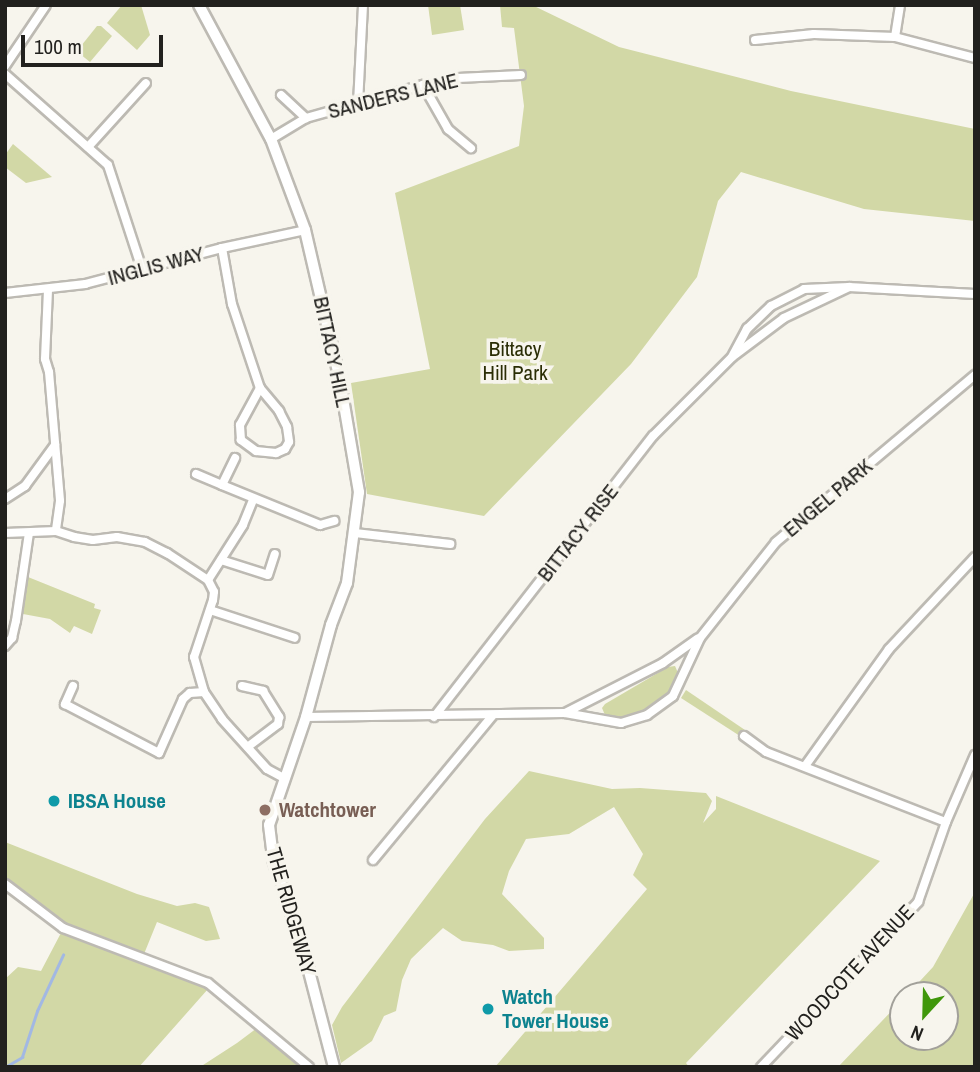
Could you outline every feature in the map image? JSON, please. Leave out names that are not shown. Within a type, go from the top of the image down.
[{"type":"main road","name":"BITTACY HILL","points":[[200,5],[271,139],[305,230],[340,382],[359,492],[347,583],[331,625],[306,717]]},
{"type":"main road","name":"THE RIDGEWAY","points":[[306,717],[268,825],[273,859],[304,952],[334,1067]]},
{"type":"street","points":[[5,66],[46,5]]},
{"type":"street","points":[[358,104],[363,5]]},
{"type":"street","points":[[895,37],[900,5]]},
{"type":"street","points":[[755,40],[814,34],[895,37],[975,58]]},
{"type":"street","points":[[5,74],[108,164],[142,269]]},
{"type":"street","name":"SANDERS LANE","points":[[271,139],[306,118],[423,85],[458,78],[521,75]]},
{"type":"street","points":[[88,147],[146,83]]},
{"type":"street","points":[[423,85],[448,129],[471,148]]},
{"type":"street","points":[[281,95],[306,118]]},
{"type":"street","name":"INGLIS WAY","points":[[5,293],[85,284],[222,248],[305,230]]},
{"type":"street","points":[[222,248],[232,304],[260,388],[278,411],[286,428],[289,442],[285,449],[276,453],[256,451],[241,440],[240,425],[260,388]]},
{"type":"street","name":"BITTACY RISE","points":[[732,357],[747,329],[771,306],[804,289],[849,287],[975,294]]},
{"type":"street","name":"BITTACY RISE","points":[[434,717],[653,436],[732,357],[784,318],[849,287]]},
{"type":"street","points":[[48,290],[45,359],[49,372],[60,501],[56,531]]},
{"type":"street","name":"ENGEL PARK","points":[[306,717],[565,713],[621,723],[647,715],[673,696],[700,638],[776,542],[975,375]]},
{"type":"street","points":[[5,499],[25,486],[55,445]]},
{"type":"street","points":[[222,485],[235,458]]},
{"type":"street","points":[[196,474],[320,526],[334,521]]},
{"type":"street","points":[[208,580],[243,525],[253,500]]},
{"type":"street","points":[[5,533],[56,531],[74,537],[117,537],[145,542],[208,580],[214,592],[194,657],[204,692],[222,719],[267,769],[284,778]]},
{"type":"street","points":[[5,646],[12,638],[29,533]]},
{"type":"street","points":[[355,533],[450,544]]},
{"type":"street","points":[[221,560],[268,575],[275,554]]},
{"type":"street","points":[[804,766],[889,649],[975,557]]},
{"type":"street","points":[[210,610],[295,638]]},
{"type":"street","name":"ENGEL PARK","points":[[565,713],[663,663],[700,638]]},
{"type":"street","points":[[73,686],[65,704],[159,753],[183,699],[190,693],[204,692]]},
{"type":"street","points":[[242,686],[263,691],[279,718],[278,724],[248,747]]},
{"type":"street","points":[[373,860],[492,716]]},
{"type":"street","points":[[744,736],[766,752],[946,822]]},
{"type":"street","name":"WOODCOTE AVENUE","points":[[761,1067],[918,902],[946,822],[975,755]]},
{"type":"street","points":[[5,884],[63,928],[208,983],[309,1067]]},
{"type":"green space","points":[[122,5],[141,5],[150,35],[137,50],[107,23]]},
{"type":"green space","points":[[428,5],[460,5],[464,30],[432,35]]},
{"type":"green space","name":"Bittacy Hill Park","points":[[500,5],[532,5],[619,47],[791,91],[975,129],[975,221],[864,209],[741,172],[718,201],[697,277],[631,364],[484,516],[367,494],[351,383],[430,369],[395,193],[519,146],[524,106],[514,28],[502,27]]},
{"type":"green space","points":[[97,26],[101,26],[112,36],[90,62],[80,54],[81,46]]},
{"type":"green space","points":[[13,144],[52,177],[26,183],[5,167],[5,155]]},
{"type":"green space","points":[[28,577],[95,604],[94,608],[101,610],[92,634],[74,626],[70,633],[50,619],[23,614]]},
{"type":"green space","points":[[675,666],[678,673],[664,700],[645,712],[625,718],[605,715],[602,708],[605,704],[668,667]]},
{"type":"green space","points":[[686,690],[745,730],[740,736],[681,698]]},
{"type":"green space","points":[[529,771],[612,789],[640,788],[706,793],[712,801],[703,823],[716,809],[716,796],[880,861],[686,1063],[689,1067],[495,1067],[647,889],[633,875],[643,854],[614,807],[569,834],[526,839],[509,871],[502,894],[544,938],[544,949],[509,951],[493,945],[462,941],[443,928],[411,959],[402,980],[396,1011],[384,1016],[372,1041],[341,1063],[332,1025],[342,1007],[485,819]]},
{"type":"green space","points":[[5,842],[137,894],[177,906],[195,903],[209,907],[220,939],[206,941],[157,922],[144,954],[66,926],[5,892]]},
{"type":"green space","points":[[975,892],[975,1067],[838,1067],[889,1014],[889,1051],[959,1051],[959,981],[920,981],[933,967]]},
{"type":"green space","points":[[62,931],[208,989],[139,1067],[5,1067],[5,979],[18,967],[41,971]]},
{"type":"green space","points":[[257,1028],[299,1067],[200,1067],[237,1043]]},
{"type":"waterway","points":[[5,1067],[22,1057],[37,1011],[63,955]]},
{"type":"place","name":"IBSA House","points":[[54,801]]},
{"type":"place","name":"Watchtower","points":[[265,810]]},
{"type":"place","name":"Watch Tower House","points":[[488,1009]]}]
